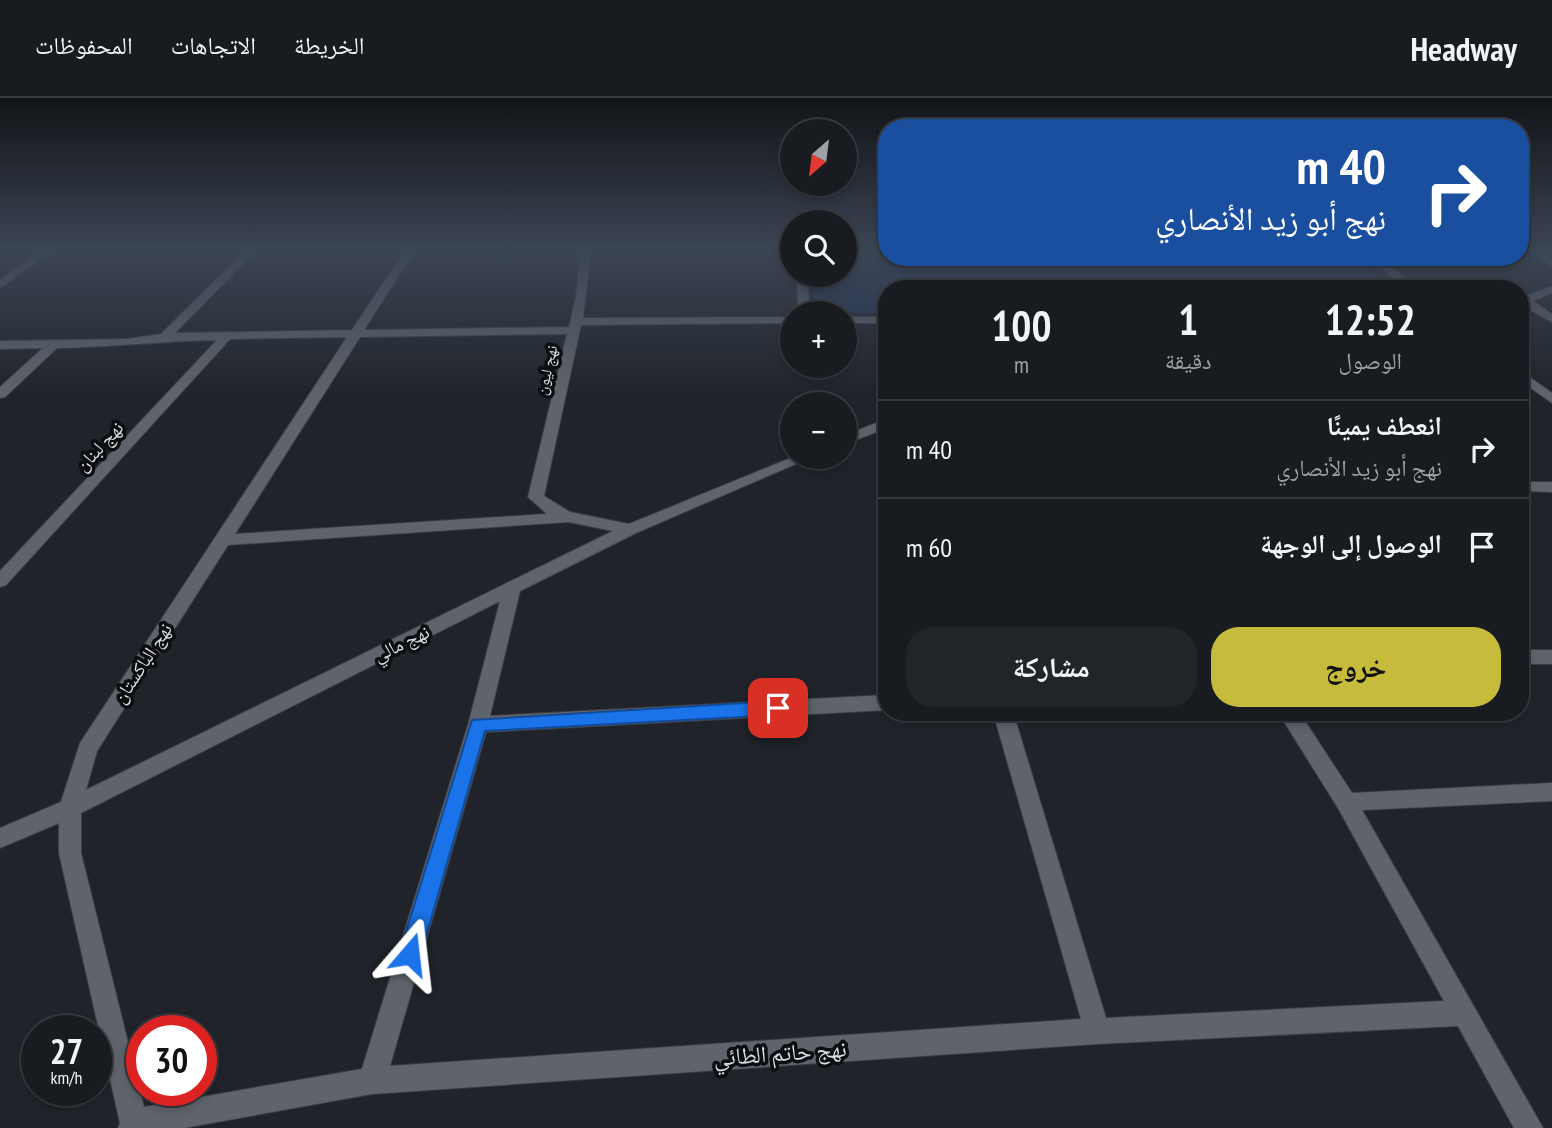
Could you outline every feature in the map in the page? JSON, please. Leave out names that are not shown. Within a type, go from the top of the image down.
[{"type":"street","points":[[165,337],[204,298]]},
{"type":"street","name":"نهج الباكستان","points":[[133,1126],[70,853],[70,808],[88,749],[380,298]]},
{"type":"street","name":"نهج ليون","points":[[572,518],[548,510],[536,497],[581,298]]},
{"type":"street","points":[[1529,306],[1552,319]]},
{"type":"street","points":[[0,345],[127,343],[165,337],[357,335],[780,320]]},
{"type":"street","points":[[857,320],[878,320]]},
{"type":"street","name":"نهج لبنان","points":[[0,581],[226,337]]},
{"type":"street","points":[[0,394],[54,344]]},
{"type":"street","points":[[1529,381],[1552,399]]},
{"type":"street","points":[[857,436],[878,428]]},
{"type":"street","name":"نهج مالي","points":[[0,838],[70,808],[630,529],[780,468]]},
{"type":"street","points":[[1529,487],[1552,487]]},
{"type":"street","points":[[221,540],[572,518],[630,529]]},
{"type":"street","points":[[372,1081],[478,725],[512,588]]},
{"type":"street","points":[[1529,657],[1552,657]]},
{"type":"street","points":[[478,725],[878,703]]},
{"type":"street","points":[[1006,721],[1097,1031]]},
{"type":"street","points":[[1295,721],[1346,802],[1529,1128]]},
{"type":"street","points":[[1346,802],[1552,792]]},
{"type":"street","name":"نهج حاتم الطائي","points":[[133,1126],[372,1081],[1097,1031],[1465,1013]]},
{"type":"shaded area","points":[[813,298],[878,298],[878,314],[857,314],[857,301],[814,301]]},
{"type":"route","points":[[410,954],[478,725],[778,708]]}]
